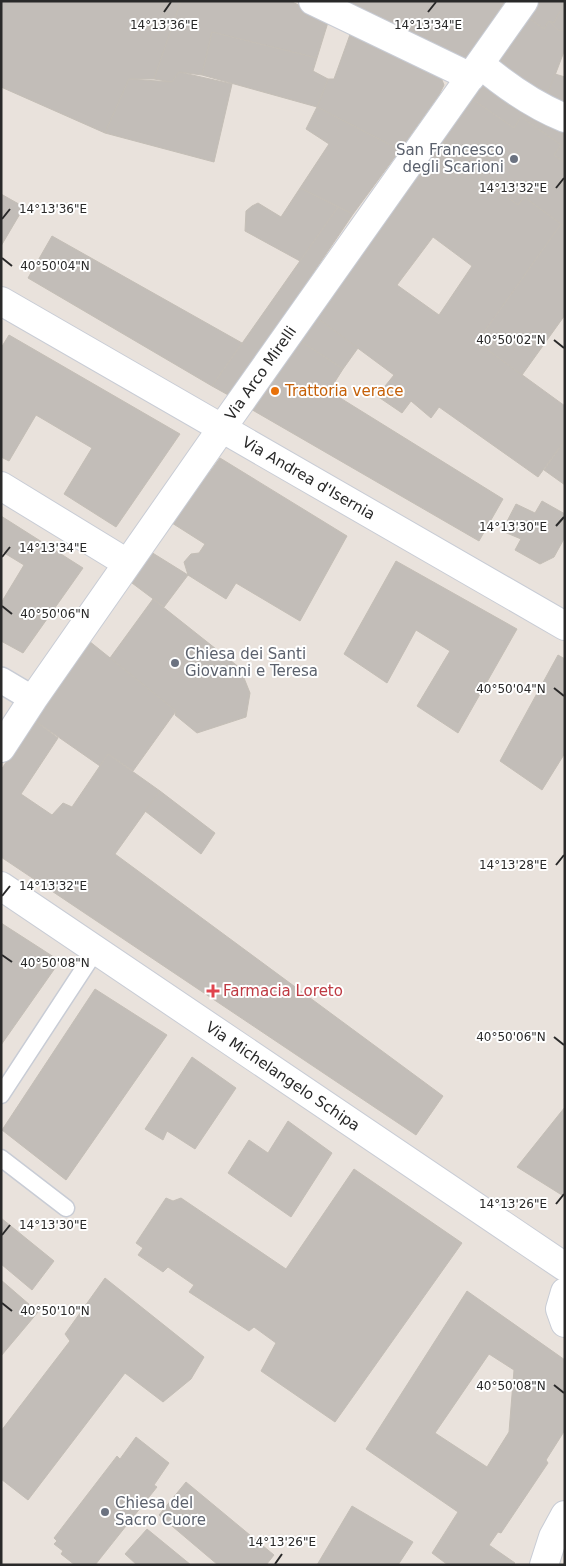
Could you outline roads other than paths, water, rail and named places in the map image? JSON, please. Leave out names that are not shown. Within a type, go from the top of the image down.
[{"type":"street","points":[[313,1],[475,70],[543,108],[565,118]]},
{"type":"street","name":"Via Arco Mirelli","points":[[1,748],[127,563],[524,1]]},
{"type":"street","name":"Via Andrea d'Isernia","points":[[1,301],[565,626]]},
{"type":"street","points":[[1,486],[127,563]]},
{"type":"street","points":[[1,680],[33,699]]},
{"type":"street","name":"Via Michelangelo Schipa","points":[[1,886],[565,1267]]},
{"type":"street","points":[[565,1292],[560,1309],[565,1323]]},
{"type":"street","points":[[544,1565],[553,1537],[565,1515]]},
{"type":"lane","points":[[1,1095],[96,950]]},
{"type":"lane","points":[[1,1158],[66,1208]]},
{"type":"place","name":"San Francesco degli Scarioni","points":[[514,159]]},
{"type":"place","name":"Trattoria verace","points":[[275,391]]},
{"type":"place","name":"Chiesa dei Santi Giovanni e Teresa","points":[[175,663]]},
{"type":"place","name":"Farmacia Loreto","points":[[213,991]]},
{"type":"place","name":"Chiesa del Sacro Cuore","points":[[105,1512]]}]
